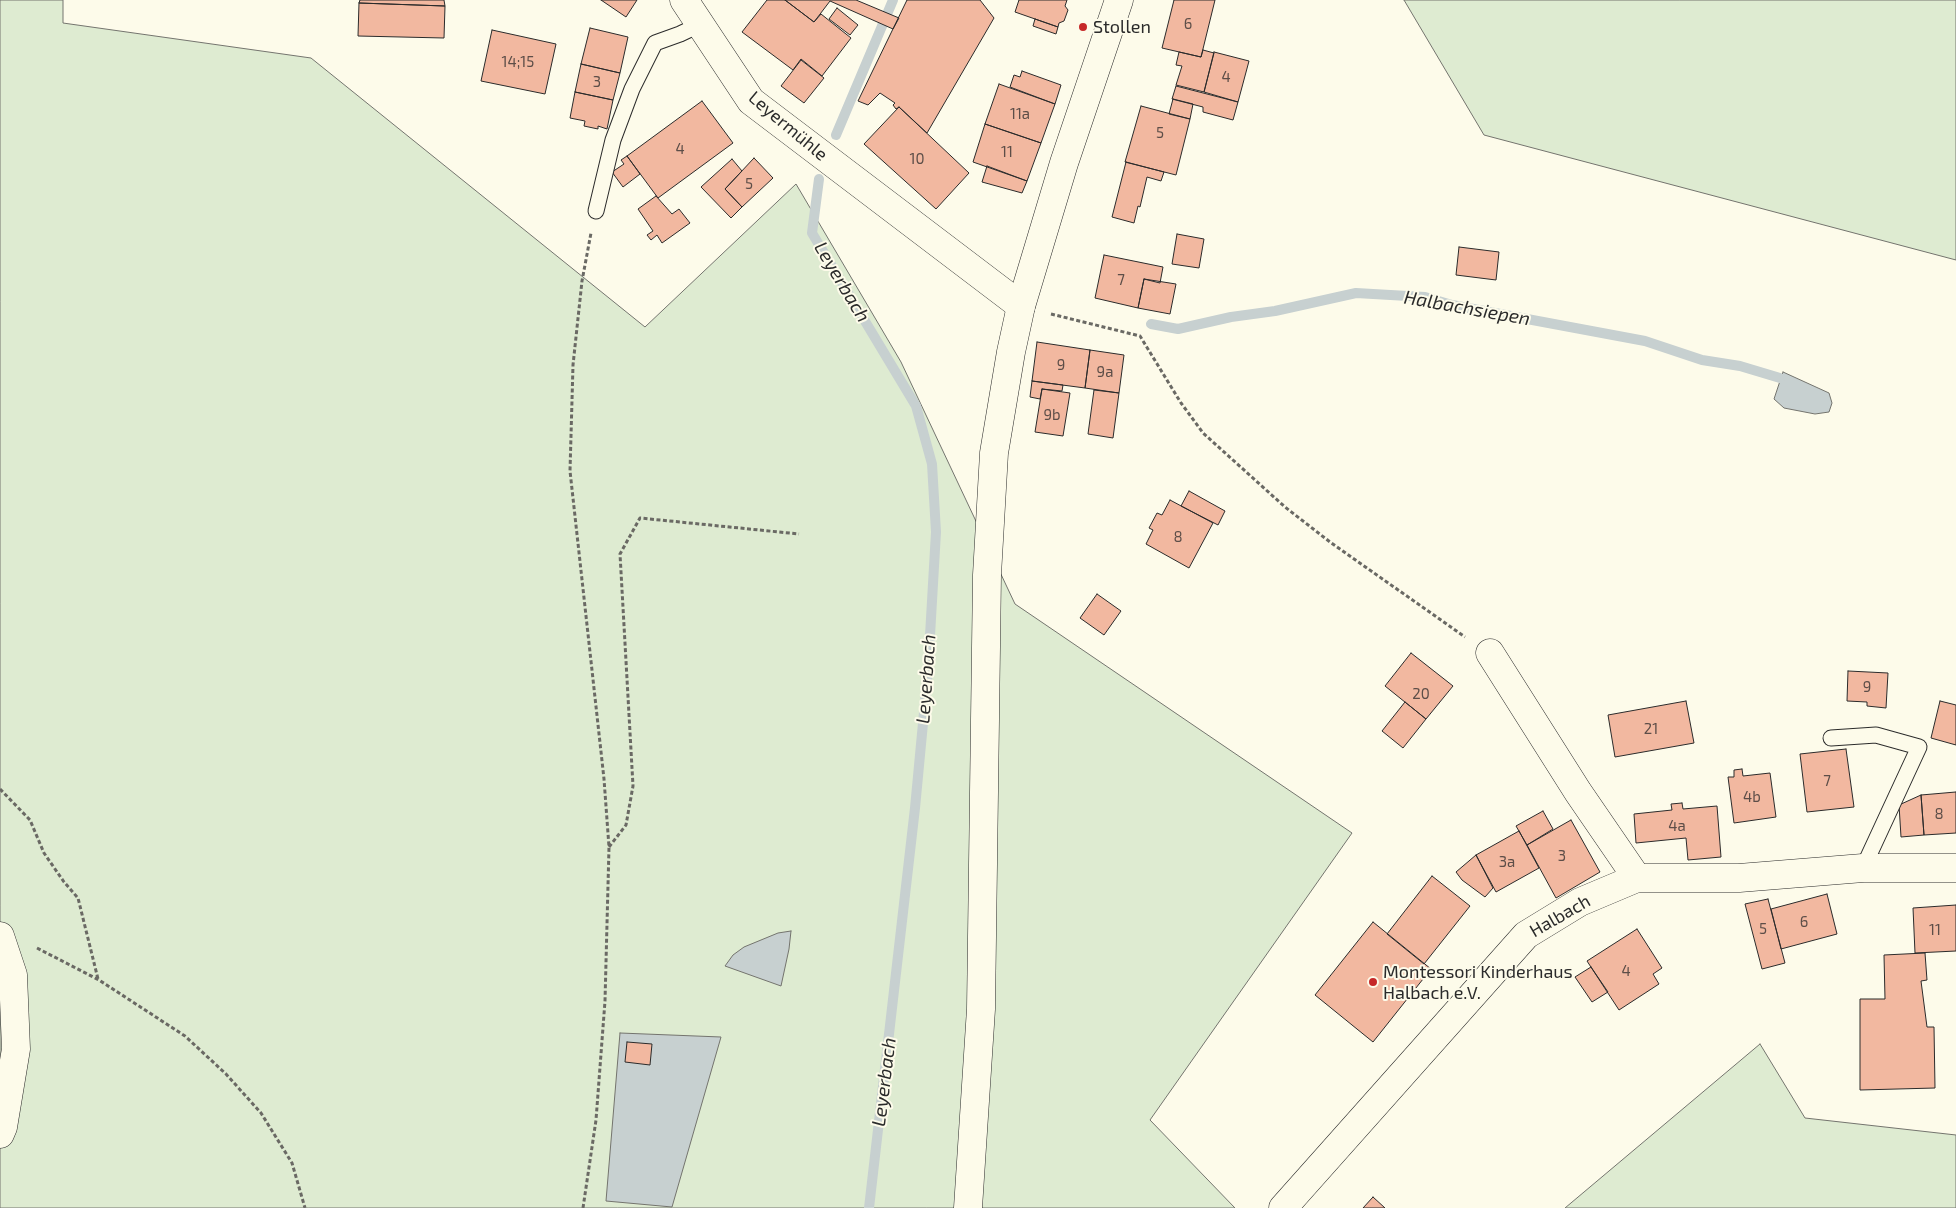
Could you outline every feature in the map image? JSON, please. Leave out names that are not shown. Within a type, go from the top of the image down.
[{"type":"street","name":"Leyermühle","points":[[684,0],[750,101],[1021,306]]},
{"type":"street","points":[[968,1208],[981,1009],[988,575],[994,453],[1010,352],[1021,306],[1064,163],[1119,0]]},
{"type":"street","points":[[1490,653],[1578,792],[1637,878]]},
{"type":"street","name":"Halbach","points":[[1283,1208],[1526,935],[1580,902],[1637,878],[1739,878],[1863,868],[1956,868]]},
{"type":"street","points":[[0,1134],[3,1127],[16,1049],[13,975],[4,947]]},
{"type":"lane","points":[[596,211],[613,140],[632,90],[655,42],[680,34],[701,24]]},
{"type":"lane","points":[[1831,738],[1876,735],[1919,747],[1863,868]]},
{"type":"path","points":[[583,1208],[596,1120],[605,1001],[609,847],[604,779],[570,471],[573,364],[582,281],[596,211]]},
{"type":"path","points":[[1021,306],[1140,336],[1181,403],[1203,432],[1285,507],[1330,542],[1448,626],[1490,653]]},
{"type":"path","points":[[609,847],[626,825],[634,786],[620,554],[640,518],[799,534]]},
{"type":"path","points":[[0,789],[30,820],[44,853],[64,882],[78,898],[98,980]]},
{"type":"path","points":[[4,947],[25,953],[34,946],[98,980],[185,1036],[232,1080],[261,1113],[292,1163],[305,1208]]},
{"type":"green space","points":[[0,0],[63,0],[63,23],[311,58],[645,327],[796,184],[901,362],[1015,604],[1352,833],[1150,1120],[1235,1208],[0,1208]]},
{"type":"green space","points":[[1404,0],[1956,0],[1956,260],[1484,135]]},
{"type":"green space","points":[[1760,1044],[1805,1118],[1956,1135],[1956,1208],[1565,1208]]},
{"type":"shaded area","points":[[1783,372],[1829,393],[1832,403],[1829,412],[1815,414],[1784,408],[1774,399]]},
{"type":"shaded area","points":[[791,931],[781,986],[725,966],[733,955],[744,947],[778,933]]},
{"type":"shaded area","points":[[620,1033],[721,1037],[672,1207],[606,1201]]},
{"type":"building","points":[[360,0],[444,0],[445,6],[359,3]]},
{"type":"building","points":[[601,0],[637,0],[626,17]]},
{"type":"building","points":[[767,0],[785,0],[814,22],[821,14],[851,38],[822,76],[801,59],[793,70],[742,32]]},
{"type":"building","points":[[785,0],[856,0],[899,18],[893,29],[830,1],[814,22]]},
{"type":"building","points":[[907,0],[980,0],[994,18],[927,133],[899,107],[896,109],[893,105],[895,103],[880,93],[868,105],[858,101]]},
{"type":"building","points":[[1019,0],[1067,0],[1065,6],[1068,10],[1064,21],[1059,23],[1058,27],[1015,12]]},
{"type":"building","points":[[1174,0],[1215,0],[1201,57],[1162,48]]},
{"type":"building","points":[[359,3],[445,6],[444,38],[358,36]]},
{"type":"building","points":[[837,8],[858,25],[850,35],[829,19]]},
{"type":"building","points":[[1035,19],[1058,27],[1056,34],[1033,26]]},
{"type":"building","points":[[590,28],[628,37],[620,73],[581,64]]},
{"type":"building","points":[[492,30],[556,44],[545,94],[481,81]]},
{"type":"building","points":[[1203,50],[1214,53],[1204,92],[1176,85],[1182,66],[1176,65],[1179,52],[1201,57]]},
{"type":"building","points":[[1214,52],[1249,61],[1238,102],[1204,92]]},
{"type":"building","points":[[801,60],[824,78],[804,103],[781,86]]},
{"type":"building","points":[[581,64],[620,73],[613,100],[575,92]]},
{"type":"building","points":[[1022,71],[1061,85],[1055,104],[1010,87],[1014,75],[1020,77]]},
{"type":"building","points":[[999,84],[1055,104],[1041,143],[985,124]]},
{"type":"building","points":[[1176,86],[1238,102],[1233,120],[1203,112],[1203,107],[1172,99]]},
{"type":"building","points":[[575,92],[613,100],[607,129],[598,126],[598,129],[584,126],[585,121],[570,118]]},
{"type":"building","points":[[1173,99],[1193,104],[1190,119],[1169,114]]},
{"type":"building","points":[[702,101],[733,143],[658,198],[627,156]]},
{"type":"building","points":[[1141,106],[1190,119],[1176,175],[1125,162]]},
{"type":"building","points":[[899,107],[969,173],[936,209],[864,144]]},
{"type":"building","points":[[985,124],[1041,143],[1027,181],[973,162]]},
{"type":"building","points":[[627,156],[640,174],[623,187],[612,172],[624,164],[621,160]]},
{"type":"building","points":[[754,158],[773,178],[742,207],[725,189]]},
{"type":"building","points":[[732,159],[742,171],[725,189],[742,207],[731,218],[701,187]]},
{"type":"building","points":[[1126,162],[1164,172],[1161,181],[1147,177],[1134,223],[1112,217]]},
{"type":"building","points":[[987,166],[1027,181],[1022,193],[982,182]]},
{"type":"building","points":[[656,196],[672,214],[679,209],[690,223],[662,243],[657,235],[651,240],[647,235],[653,231],[638,209]]},
{"type":"building","points":[[1177,234],[1204,239],[1199,268],[1172,264]]},
{"type":"building","points":[[1459,247],[1499,252],[1496,280],[1456,275]]},
{"type":"building","points":[[1104,255],[1163,267],[1160,283],[1144,279],[1138,308],[1095,298]]},
{"type":"building","points":[[1144,279],[1176,284],[1170,314],[1138,308]]},
{"type":"building","points":[[1037,342],[1090,350],[1085,388],[1032,381]]},
{"type":"building","points":[[1090,350],[1124,355],[1119,393],[1085,388]]},
{"type":"building","points":[[1032,381],[1063,385],[1062,391],[1042,389],[1040,399],[1030,397]]},
{"type":"building","points":[[1042,389],[1070,393],[1063,436],[1035,432]]},
{"type":"building","points":[[1094,390],[1119,393],[1113,438],[1088,434]]},
{"type":"building","points":[[1189,491],[1225,511],[1218,525],[1181,506]]},
{"type":"building","points":[[1170,500],[1213,523],[1189,568],[1146,544],[1153,530],[1149,528],[1157,513],[1162,515]]},
{"type":"building","points":[[1097,594],[1121,611],[1104,635],[1080,618]]},
{"type":"building","points":[[1411,653],[1453,686],[1426,719],[1385,686]]},
{"type":"building","points":[[1848,671],[1888,673],[1886,708],[1867,706],[1867,702],[1847,701]]},
{"type":"building","points":[[1686,701],[1694,743],[1615,757],[1608,715]]},
{"type":"building","points":[[1940,701],[1956,705],[1956,745],[1931,738]]},
{"type":"building","points":[[1405,702],[1426,719],[1403,748],[1382,731]]},
{"type":"building","points":[[1846,749],[1854,807],[1807,812],[1800,754]]},
{"type":"building","points":[[1742,769],[1743,776],[1770,773],[1776,817],[1734,823],[1728,777],[1734,777],[1734,770]]},
{"type":"building","points":[[1956,792],[1956,833],[1924,835],[1921,795]]},
{"type":"building","points":[[1921,795],[1924,835],[1901,837],[1899,805]]},
{"type":"building","points":[[1682,803],[1683,809],[1717,806],[1721,857],[1688,860],[1686,838],[1636,843],[1634,814],[1672,810],[1671,804]]},
{"type":"building","points":[[1543,811],[1553,829],[1527,845],[1516,826]]},
{"type":"building","points":[[1571,820],[1600,872],[1556,898],[1527,845]]},
{"type":"building","points":[[1519,831],[1539,868],[1496,892],[1476,855]]},
{"type":"building","points":[[1476,855],[1493,888],[1485,897],[1462,880],[1456,872]]},
{"type":"building","points":[[1432,876],[1470,906],[1424,964],[1387,934]]},
{"type":"building","points":[[1827,894],[1837,934],[1781,949],[1771,909]]},
{"type":"building","points":[[1768,899],[1785,963],[1762,969],[1745,904]]},
{"type":"building","points":[[1956,905],[1956,951],[1915,953],[1913,908]]},
{"type":"building","name":"Montessori Kinderhaus Halbach e.V.","points":[[1373,922],[1431,969],[1373,1042],[1315,995]]},
{"type":"building","points":[[1637,929],[1662,968],[1653,974],[1659,984],[1619,1010],[1587,961]]},
{"type":"building","points":[[1925,953],[1927,980],[1921,981],[1927,1027],[1934,1027],[1935,1088],[1860,1090],[1860,999],[1885,999],[1884,955]]},
{"type":"building","points":[[1591,967],[1608,992],[1592,1002],[1575,977]]},
{"type":"building","points":[[627,1042],[652,1044],[650,1065],[625,1062]]},
{"type":"building","points":[[1373,1197],[1385,1208],[1363,1208]]},
{"type":"waterway","name":"Leyerbach","points":[[836,135],[893,0]]},
{"type":"waterway","name":"Leyerbach","points":[[819,179],[812,233],[916,406],[932,464],[936,532],[928,670],[915,808],[869,1208]]},
{"type":"waterway","name":"Halbachsiepen","points":[[1151,324],[1178,329],[1231,317],[1275,311],[1356,293],[1425,297],[1452,305],[1645,341],[1702,360],[1740,366],[1780,378]]},
{"type":"place","name":"Stollen","points":[[1083,27]]},
{"type":"place","name":"Montessori Kinderhaus Halbach e.V.","points":[[1373,982]]}]
